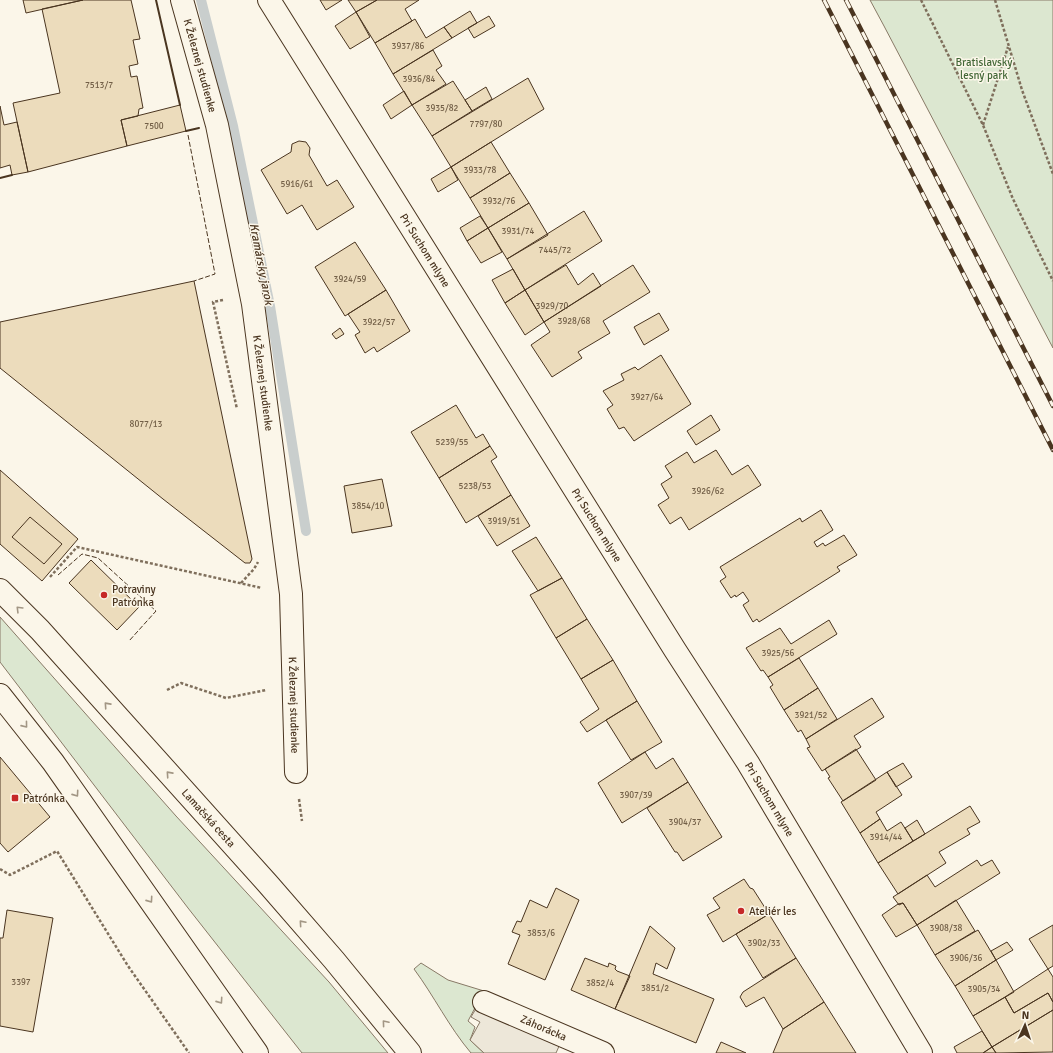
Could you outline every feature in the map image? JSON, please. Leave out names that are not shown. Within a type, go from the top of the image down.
[{"type":"street","name":"K Železnej studienke","points":[[182,0],[217,125],[252,295],[291,594],[296,772]]},
{"type":"street","name":"Pri Suchom mlyne","points":[[270,0],[666,637],[748,763],[921,1053]]},
{"type":"street","name":"Lamačská cesta","points":[[0,590],[40,630],[268,884],[334,960],[410,1053]]},
{"type":"street","points":[[0,695],[53,762],[257,1053]]},
{"type":"street","name":"Záhorácka","points":[[484,1002],[602,1053]]},
{"type":"path","points":[[921,0],[982,125],[1013,199],[1053,282]]},
{"type":"path","points":[[995,0],[1022,90],[1053,174]]},
{"type":"path","points":[[982,125],[1008,46]]},
{"type":"path","points":[[50,577],[77,547],[291,594]]},
{"type":"path","points":[[167,690],[182,683],[226,698],[294,684]]},
{"type":"path","points":[[0,870],[10,875],[57,851],[128,966],[189,1053]]},
{"type":"green space","name":"Bratislavský lesný park","points":[[870,0],[1053,0],[1053,348],[884,26]]},
{"type":"green space","points":[[0,617],[176,816],[329,982],[388,1053],[302,1053],[188,908],[0,662]]},
{"type":"green space","points":[[421,963],[448,980],[484,991],[468,1021],[475,1027],[470,1040],[484,1053],[471,1053],[456,1033],[414,969]]},
{"type":"shaded area","points":[[477,1007],[560,1044],[556,1053],[484,1053],[470,1040],[480,1022],[471,1017]]},
{"type":"building","points":[[23,0],[83,0],[26,13]]},
{"type":"building","points":[[83,0],[131,0],[140,39],[133,40],[138,64],[129,66],[131,77],[137,76],[143,108],[139,109],[138,116],[121,120],[127,146],[28,172],[13,103],[60,93],[42,9]]},
{"type":"building","points":[[320,0],[342,0],[326,10]]},
{"type":"building","points":[[348,0],[377,0],[356,12]]},
{"type":"building","points":[[377,0],[419,0],[405,9],[412,21],[375,43],[356,12]]},
{"type":"building","points":[[470,11],[477,23],[452,38],[444,27]]},
{"type":"building","points":[[356,12],[370,37],[350,49],[335,26]]},
{"type":"building","points":[[489,16],[495,26],[474,38],[468,28]]},
{"type":"building","points":[[415,19],[426,38],[444,27],[452,38],[393,74],[375,43]]},
{"type":"building","points":[[433,50],[442,66],[436,70],[446,84],[412,105],[393,74]]},
{"type":"building","points":[[528,78],[544,109],[451,167],[432,136]]},
{"type":"building","points":[[453,81],[472,111],[432,136],[412,105]]},
{"type":"building","points":[[486,87],[492,99],[472,111],[465,100]]},
{"type":"building","points":[[404,91],[412,105],[391,119],[383,105]]},
{"type":"building","points":[[180,105],[186,131],[127,146],[121,120]]},
{"type":"building","points":[[0,106],[4,125],[17,122],[28,172],[12,175],[10,165],[0,168]]},
{"type":"building","points":[[299,141],[306,142],[310,148],[309,155],[327,186],[337,180],[354,207],[317,230],[302,205],[287,214],[261,170],[291,152],[292,144]]},
{"type":"building","points":[[491,142],[510,173],[470,198],[451,167]]},
{"type":"building","points":[[451,167],[458,180],[438,192],[431,179]]},
{"type":"building","points":[[510,173],[529,203],[488,228],[470,198]]},
{"type":"building","points":[[529,203],[548,235],[507,259],[488,228]]},
{"type":"building","points":[[584,211],[602,241],[525,290],[507,259]]},
{"type":"building","points":[[480,216],[488,228],[467,241],[460,228]]},
{"type":"building","points":[[488,228],[502,252],[481,263],[467,241]]},
{"type":"building","points":[[355,242],[386,290],[345,316],[315,267]]},
{"type":"building","points":[[566,265],[578,285],[593,273],[601,286],[544,322],[525,290]]},
{"type":"building","points":[[633,265],[650,292],[603,321],[610,333],[578,352],[582,358],[552,377],[531,345],[550,332],[544,322]]},
{"type":"building","points":[[513,269],[525,290],[505,303],[492,280]]},
{"type":"building","points":[[194,281],[252,559],[250,563],[245,563],[0,368],[0,322]]},
{"type":"building","points":[[386,290],[410,331],[377,352],[374,347],[365,353],[355,335],[360,332],[348,314]]},
{"type":"building","points":[[525,290],[544,322],[525,335],[505,303]]},
{"type":"building","points":[[659,313],[669,330],[644,345],[634,327]]},
{"type":"building","points":[[340,328],[344,334],[336,339],[332,334]]},
{"type":"building","points":[[661,355],[691,404],[634,441],[624,427],[619,429],[607,409],[613,405],[603,391],[624,380],[621,374],[635,367],[638,370]]},
{"type":"building","points":[[456,405],[476,438],[483,434],[490,446],[439,478],[411,432]]},
{"type":"building","points":[[711,415],[720,430],[696,445],[687,431]]},
{"type":"building","points":[[490,446],[497,457],[491,461],[511,495],[466,523],[439,478]]},
{"type":"building","points":[[716,450],[732,475],[748,465],[761,485],[689,530],[681,517],[670,524],[658,505],[669,498],[661,484],[672,477],[665,466],[687,452],[694,463]]},
{"type":"building","points":[[0,470],[78,539],[42,581],[0,544]]},
{"type":"building","points":[[382,479],[392,526],[352,533],[344,486]]},
{"type":"building","points":[[511,495],[530,526],[497,546],[478,516]]},
{"type":"building","points":[[821,510],[833,530],[814,542],[817,547],[823,543],[825,546],[844,535],[857,555],[837,567],[840,571],[759,622],[757,619],[753,622],[743,605],[749,601],[743,592],[736,597],[735,595],[731,598],[720,581],[726,577],[720,567],[800,518],[802,522]]},
{"type":"building","points":[[30,517],[62,544],[44,564],[12,537]]},
{"type":"building","points":[[536,537],[562,578],[538,591],[512,551]]},
{"type":"building","name":"Potraviny Patrónka","points":[[91,560],[139,607],[117,630],[69,583]]},
{"type":"building","points":[[562,578],[587,619],[556,638],[530,595]]},
{"type":"building","points":[[587,619],[613,660],[581,679],[556,638]]},
{"type":"building","points":[[829,620],[837,634],[768,677],[763,670],[761,671],[746,648],[780,628],[791,644]]},
{"type":"building","points":[[799,658],[818,688],[784,710],[770,687],[773,685],[768,677]]},
{"type":"building","points":[[613,660],[637,701],[587,732],[580,722],[599,709],[581,679]]},
{"type":"building","points":[[818,688],[837,719],[806,739],[801,730],[798,732],[784,710]]},
{"type":"building","points":[[872,698],[884,717],[854,736],[861,747],[822,771],[807,748],[810,747],[806,739]]},
{"type":"building","points":[[637,701],[662,742],[631,760],[606,720]]},
{"type":"building","points":[[856,749],[876,780],[843,801],[828,778],[830,777],[825,769]]},
{"type":"building","points":[[645,752],[656,769],[673,758],[688,782],[622,823],[598,783]]},
{"type":"building","points":[[0,757],[50,817],[8,852],[0,843]]},
{"type":"building","points":[[903,763],[912,777],[896,787],[887,772]]},
{"type":"building","points":[[887,772],[902,795],[876,812],[880,819],[860,833],[841,802]]},
{"type":"building","points":[[688,782],[722,837],[683,861],[677,852],[675,852],[647,808]]},
{"type":"building","points":[[970,806],[980,822],[967,829],[970,834],[939,852],[946,863],[898,894],[878,863]]},
{"type":"building","points":[[880,819],[887,831],[901,822],[913,841],[878,863],[860,833]]},
{"type":"building","points":[[917,820],[925,834],[913,841],[905,828]]},
{"type":"building","points":[[977,860],[981,866],[992,860],[1000,873],[917,925],[903,903],[899,905],[893,897],[927,875],[935,887]]},
{"type":"building","name":"Ateliér les","points":[[744,879],[750,888],[753,889],[769,914],[723,942],[707,915],[720,908],[713,898]]},
{"type":"building","points":[[556,888],[579,900],[545,980],[508,964],[520,935],[512,932],[517,921],[521,922],[530,900],[547,908]]},
{"type":"building","points":[[956,900],[975,931],[935,955],[917,925]]},
{"type":"building","points":[[903,903],[917,925],[896,937],[882,915],[898,904]]},
{"type":"building","points":[[7,910],[53,918],[33,1032],[0,1026],[0,938],[3,938]]},
{"type":"building","points":[[769,914],[796,958],[763,978],[736,934]]},
{"type":"building","points":[[1053,925],[1053,966],[1048,969],[1029,939]]},
{"type":"building","points":[[650,926],[675,948],[667,969],[656,963],[653,974],[714,999],[696,1043],[615,1009]]},
{"type":"building","points":[[978,930],[996,960],[955,986],[935,955]]},
{"type":"building","points":[[1007,942],[1013,950],[996,960],[991,951]]},
{"type":"building","points":[[585,958],[608,967],[609,963],[616,966],[615,969],[617,971],[630,976],[615,1009],[571,990]]},
{"type":"building","points":[[796,958],[824,1002],[783,1029],[764,997],[746,1007],[740,997],[743,992]]},
{"type":"building","points":[[996,960],[1014,992],[973,1016],[955,986]]},
{"type":"building","points":[[1048,969],[1053,977],[1053,1002],[1048,993],[1014,1013],[1005,997]]},
{"type":"building","points":[[1048,993],[1053,1002],[1053,1010],[992,1047],[973,1016],[1005,997],[1014,1013]]},
{"type":"building","points":[[824,1002],[856,1053],[773,1053],[783,1029]]},
{"type":"building","points":[[1053,1010],[1053,1052],[996,1053],[992,1047]]},
{"type":"building","points":[[982,1031],[992,1047],[983,1053],[957,1053],[954,1047]]},
{"type":"building","points":[[721,1042],[746,1053],[716,1053]]},
{"type":"building","points":[[992,1047],[996,1053],[983,1053]]},
{"type":"waterway","name":"Kramársky jarok","points":[[201,0],[233,126],[270,306],[306,531]]},
{"type":"railway","points":[[824,0],[1053,450]]},
{"type":"railway","points":[[846,0],[1053,406]]},
{"type":"fence","points":[[188,135],[215,274],[194,281]]},
{"type":"fence","points":[[58,575],[82,554],[98,558],[156,611],[129,641]]},
{"type":"wall","points":[[156,0],[180,105]]},
{"type":"wall","points":[[186,131],[199,128]]},
{"type":"wall","points":[[0,178],[12,175]]},
{"type":"place","name":"Potraviny Patrónka","points":[[104,595]]},
{"type":"place","name":"Patrónka","points":[[15,798]]},
{"type":"place","name":"Ateliér les","points":[[741,911]]}]
